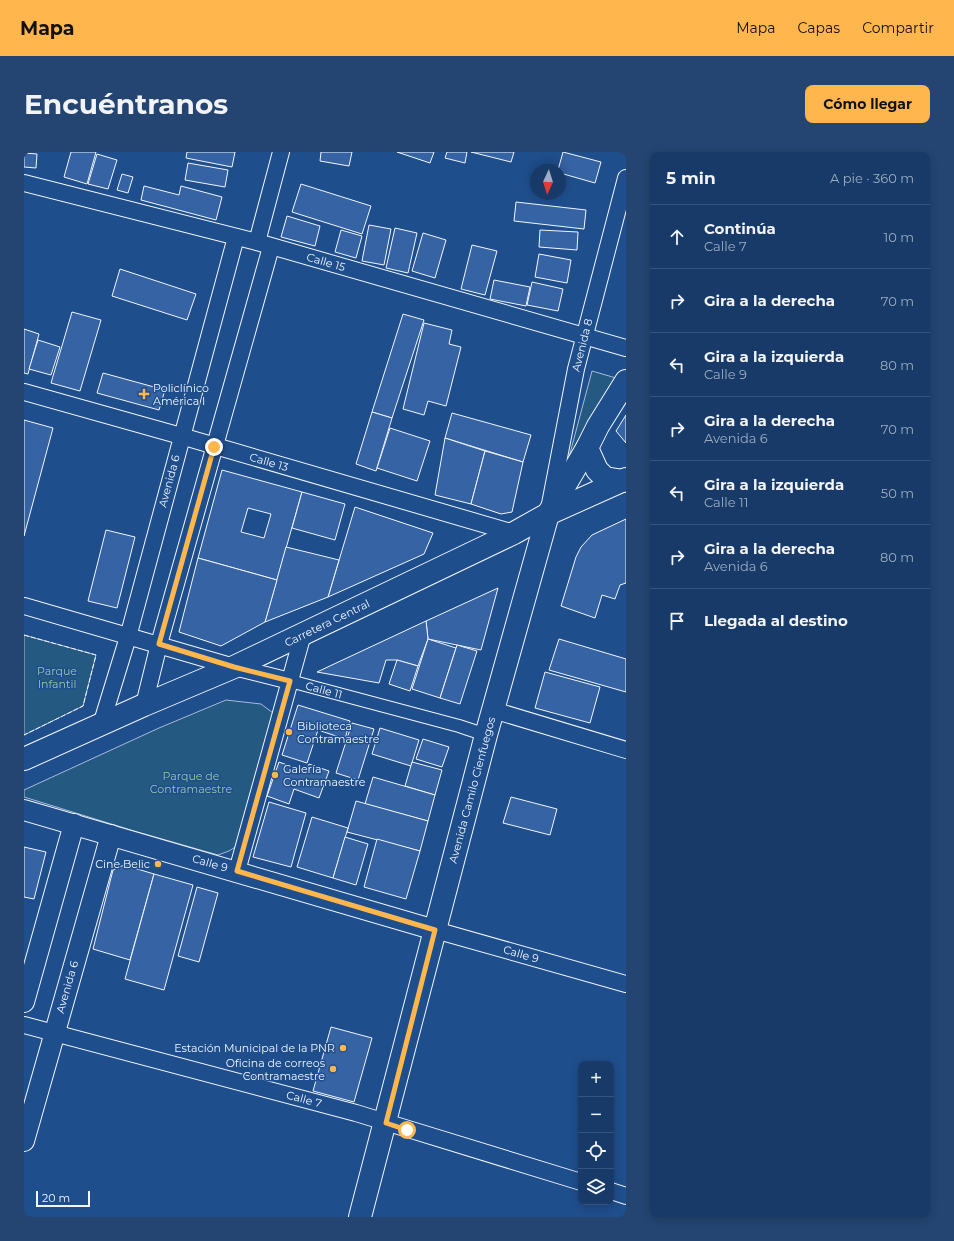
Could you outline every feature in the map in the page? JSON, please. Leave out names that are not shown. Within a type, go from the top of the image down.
[{"type":"main road","name":"Avenida Camilo Cienfuegos","points":[[360,1217],[386,1123],[486,736],[548,514],[587,448],[598,426],[626,381]]},
{"type":"main road","points":[[587,448],[597,470],[605,478],[625,480]]},
{"type":"main road","name":"Carretera Central","points":[[24,759],[144,705],[234,667],[514,533],[548,514],[625,480]]},
{"type":"street","points":[[144,705],[159,644],[214,447],[264,244],[280,152]]},
{"type":"street","name":"Avenida 8","points":[[548,514],[576,369],[626,178]]},
{"type":"street","name":"Calle 15","points":[[24,184],[264,244],[626,348]]},
{"type":"street","name":"Avenida 6","points":[[102,725],[128,636],[236,237]]},
{"type":"street","name":"Calle 13","points":[[24,392],[514,533]]},
{"type":"street","name":"Calle 11","points":[[24,606],[234,667],[459,726],[486,736]]},
{"type":"street","points":[[237,871],[303,634]]},
{"type":"street","points":[[493,710],[626,750]]},
{"type":"street","name":"Calle 9","points":[[24,810],[626,984]]},
{"type":"street","points":[[24,1002],[74,824]]},
{"type":"street","name":"Avenida 6","points":[[24,1141],[111,834]]},
{"type":"street","name":"Calle 7","points":[[24,1025],[356,1113],[578,1181]]},
{"type":"street","points":[[614,1192],[626,1196]]},
{"type":"green space","points":[[592,371],[616,378],[569,457]]},
{"type":"green space","name":"Parque Infantil","points":[[24,635],[96,655],[83,706],[24,735]]},
{"type":"green space","name":"Parque de Contramaestre","points":[[226,700],[261,704],[273,713],[237,846],[229,851],[218,855],[24,797],[24,790],[159,728]]},
{"type":"building","points":[[71,152],[96,152],[87,184],[64,177]]},
{"type":"building","points":[[187,152],[235,152],[232,167],[186,158]]},
{"type":"building","points":[[321,152],[352,152],[349,166],[320,161]]},
{"type":"building","points":[[397,152],[434,152],[430,163]]},
{"type":"building","points":[[447,152],[467,152],[465,163],[445,158]]},
{"type":"building","points":[[471,152],[514,152],[511,162]]},
{"type":"building","points":[[563,152],[601,162],[595,183],[566,175],[566,164],[560,164]]},
{"type":"building","points":[[24,153],[37,154],[36,168],[24,167]]},
{"type":"building","points":[[97,154],[117,160],[108,189],[88,184]]},
{"type":"building","points":[[188,163],[228,170],[225,187],[185,180]]},
{"type":"building","points":[[122,174],[133,177],[128,193],[117,190]]},
{"type":"building","points":[[301,184],[371,206],[362,234],[292,212]]},
{"type":"building","points":[[144,186],[179,195],[181,186],[222,197],[216,220],[141,200]]},
{"type":"building","points":[[516,202],[586,210],[584,229],[514,221]]},
{"type":"building","points":[[287,216],[320,226],[315,246],[281,237]]},
{"type":"building","points":[[369,225],[391,229],[384,265],[362,261]]},
{"type":"building","points":[[395,228],[417,233],[408,273],[386,268]]},
{"type":"building","points":[[341,230],[362,236],[356,258],[335,252]]},
{"type":"building","points":[[540,230],[578,232],[577,250],[539,247]]},
{"type":"building","points":[[423,233],[446,240],[435,278],[412,271]]},
{"type":"building","points":[[472,245],[497,251],[485,295],[461,289]]},
{"type":"building","points":[[539,254],[571,260],[567,283],[535,277]]},
{"type":"building","points":[[120,269],[196,294],[187,320],[112,296]]},
{"type":"building","points":[[494,280],[530,287],[526,306],[490,299]]},
{"type":"building","points":[[532,282],[563,289],[558,311],[527,305]]},
{"type":"building","points":[[72,312],[101,320],[80,391],[51,383]]},
{"type":"building","points":[[403,314],[424,320],[392,418],[372,412]]},
{"type":"building","points":[[424,323],[452,330],[449,344],[461,347],[446,406],[428,401],[424,415],[403,409]]},
{"type":"building","points":[[24,329],[39,334],[28,374],[24,373]]},
{"type":"building","points":[[38,340],[60,347],[51,375],[29,369]]},
{"type":"building","points":[[103,373],[165,390],[159,410],[97,393]]},
{"type":"building","points":[[372,412],[392,418],[376,471],[356,464]]},
{"type":"building","points":[[452,413],[531,435],[523,462],[445,438]]},
{"type":"building","points":[[626,415],[626,443],[616,431]]},
{"type":"building","points":[[24,420],[53,428],[24,536]]},
{"type":"building","points":[[390,428],[430,441],[417,481],[377,468]]},
{"type":"building","points":[[445,438],[485,451],[471,504],[435,495]]},
{"type":"building","points":[[485,451],[523,462],[512,512],[501,514],[471,504]]},
{"type":"building","points":[[222,470],[302,492],[277,580],[198,558]],"holes":[[[248,508],[271,514],[264,538],[241,532]]]},
{"type":"building","points":[[302,492],[345,504],[335,540],[292,528]]},
{"type":"building","points":[[355,507],[433,533],[424,554],[328,597]]},
{"type":"building","points":[[626,519],[626,583],[620,585],[615,599],[602,595],[595,618],[561,606],[576,557],[581,547],[592,535]]},
{"type":"building","points":[[106,530],[135,537],[117,608],[88,601]]},
{"type":"building","points":[[286,547],[339,560],[328,597],[265,622]]},
{"type":"building","points":[[198,558],[277,580],[265,622],[221,646],[179,632]]},
{"type":"building","points":[[498,588],[481,650],[428,639],[426,621]]},
{"type":"building","points":[[426,621],[428,639],[418,666],[397,660],[386,660],[379,683],[317,672]]},
{"type":"building","points":[[428,639],[456,648],[440,698],[412,689]]},
{"type":"building","points":[[559,639],[626,659],[626,692],[549,670]]},
{"type":"building","points":[[457,645],[477,651],[460,704],[440,698]]},
{"type":"building","points":[[397,660],[418,666],[410,691],[389,684]]},
{"type":"building","points":[[545,672],[600,687],[590,723],[535,708]]},
{"type":"building","points":[[298,705],[350,721],[345,739],[318,730],[307,763],[282,755]]},
{"type":"building","points":[[352,723],[374,729],[358,780],[336,773]]},
{"type":"building","points":[[380,728],[419,740],[411,766],[372,754]]},
{"type":"building","points":[[423,739],[449,747],[442,767],[416,759]]},
{"type":"building","points":[[279,762],[306,772],[309,764],[329,771],[319,798],[294,789],[289,804],[267,796]]},
{"type":"building","points":[[412,762],[442,770],[435,795],[405,786]]},
{"type":"building","points":[[373,777],[435,795],[428,821],[365,804]]},
{"type":"building","points":[[511,797],[557,809],[550,835],[503,823]]},
{"type":"building","points":[[356,801],[428,821],[420,851],[347,832]]},
{"type":"building","points":[[269,802],[306,813],[291,867],[253,857]]},
{"type":"building","points":[[312,817],[348,828],[333,878],[297,867]]},
{"type":"building","points":[[345,837],[368,844],[356,885],[333,878]]},
{"type":"building","points":[[377,839],[420,851],[406,899],[364,887]]},
{"type":"building","points":[[24,847],[46,852],[34,899],[24,897]]},
{"type":"building","points":[[124,865],[154,874],[130,960],[93,949],[113,870]]},
{"type":"building","points":[[154,874],[193,885],[164,990],[125,979]]},
{"type":"building","points":[[197,887],[218,893],[199,962],[178,956]]},
{"type":"building","points":[[331,1027],[372,1038],[354,1102],[313,1091]]},
{"type":"fence","points":[[24,635],[96,655],[83,706],[24,735]]},
{"type":"place","name":"Policlínico América I","points":[[144,394]]},
{"type":"place","name":"Biblioteca Contramaestre","points":[[289,732]]},
{"type":"place","name":"Galería Contramaestre","points":[[275,775]]},
{"type":"place","name":"Cine Belic","points":[[158,864]]},
{"type":"place","name":"Estación Municipal de la PNR","points":[[343,1048]]},
{"type":"place","name":"Oficina de correos Contramaestre","points":[[333,1069]]},
{"type":"route","points":[[214,447],[159,644],[234,667],[290,681],[237,871],[435,930],[386,1123],[407,1130]]}]
